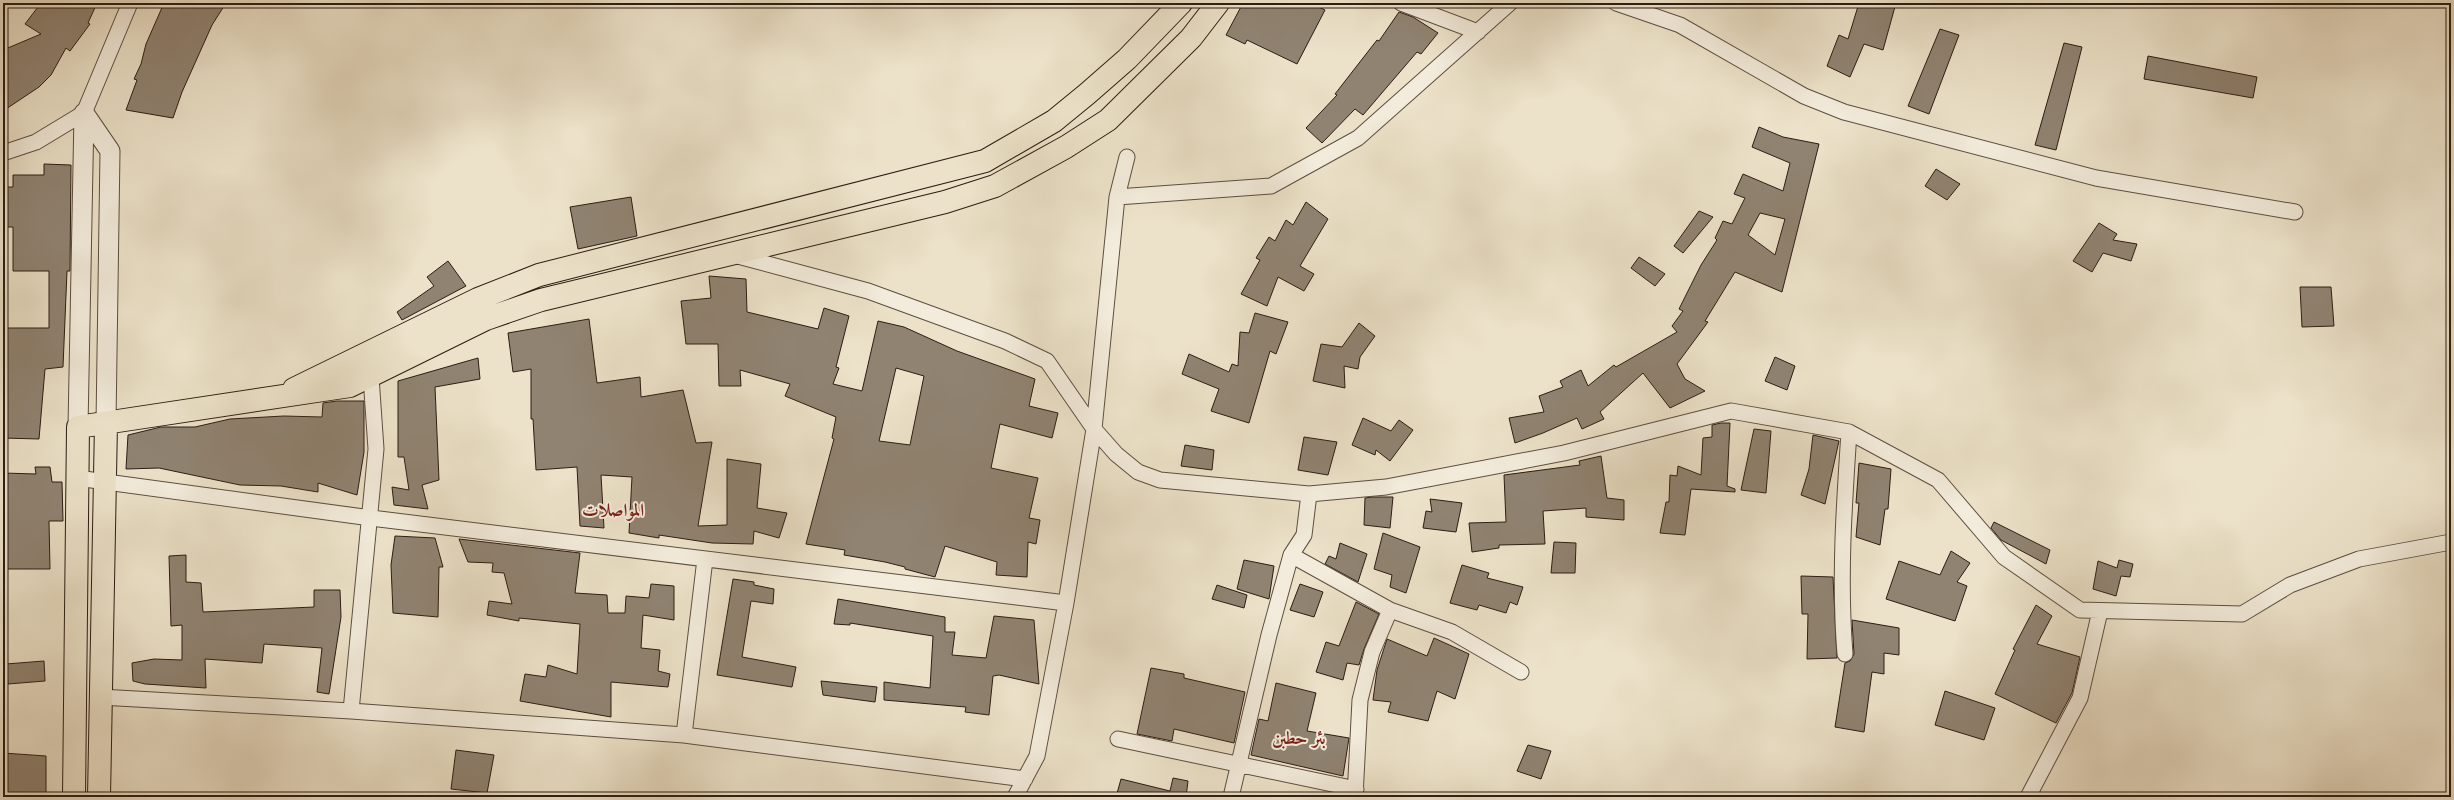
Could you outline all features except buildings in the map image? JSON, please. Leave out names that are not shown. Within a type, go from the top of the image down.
[{"type":"main road","points":[[275,398],[478,299],[539,275],[985,161],[1054,121],[1127,59],[1181,3]]},
{"type":"main road","points":[[74,797],[78,427],[350,386],[371,377],[486,319],[541,300],[945,202],[995,186],[1022,172],[1108,120],[1192,38],[1218,3]]},
{"type":"main road","points":[[99,797],[106,423]]},
{"type":"street","points":[[78,427],[84,113],[130,3]]},
{"type":"street","points":[[1401,3],[1478,32]]},
{"type":"street","points":[[1117,197],[1271,186],[1358,138],[1510,3]]},
{"type":"street","points":[[1616,3],[1680,25],[1804,96],[1844,112],[2096,178],[2295,212]]},
{"type":"street","points":[[3,153],[36,142],[84,113]]},
{"type":"street","points":[[84,113],[110,151],[106,423]]},
{"type":"street","points":[[1015,797],[1037,756],[1066,603],[1094,429],[1117,197],[1127,157]]},
{"type":"street","points":[[732,254],[868,291],[1005,341],[1047,361],[1094,429],[1116,454],[1138,472],[1160,480],[1309,494],[1386,487],[1564,453],[1731,411],[1849,432],[1938,480],[2004,557],[2080,610],[2242,614],[2290,585],[2359,559],[2451,542]]},
{"type":"street","points":[[351,711],[371,518],[376,449],[371,377]]},
{"type":"street","points":[[1845,654],[1842,621],[1842,529],[1849,432]]},
{"type":"street","points":[[77,478],[371,518],[1066,603]]},
{"type":"street","points":[[1231,797],[1238,763],[1291,555],[1304,535],[1309,494]]},
{"type":"street","points":[[1291,555],[1390,610],[1452,632],[1521,672]]},
{"type":"street","points":[[684,735],[705,559]]},
{"type":"street","points":[[1118,739],[1238,763],[1355,793],[1360,700],[1372,652],[1390,610]]},
{"type":"street","points":[[2028,797],[2080,698],[2100,611]]},
{"type":"street","points":[[100,696],[351,711],[684,735],[1025,779]]},
{"type":"district","name":"المواصلات","points":[[613,510]]},
{"type":"district","name":"بئر حطبن","points":[[1299,738]]}]
